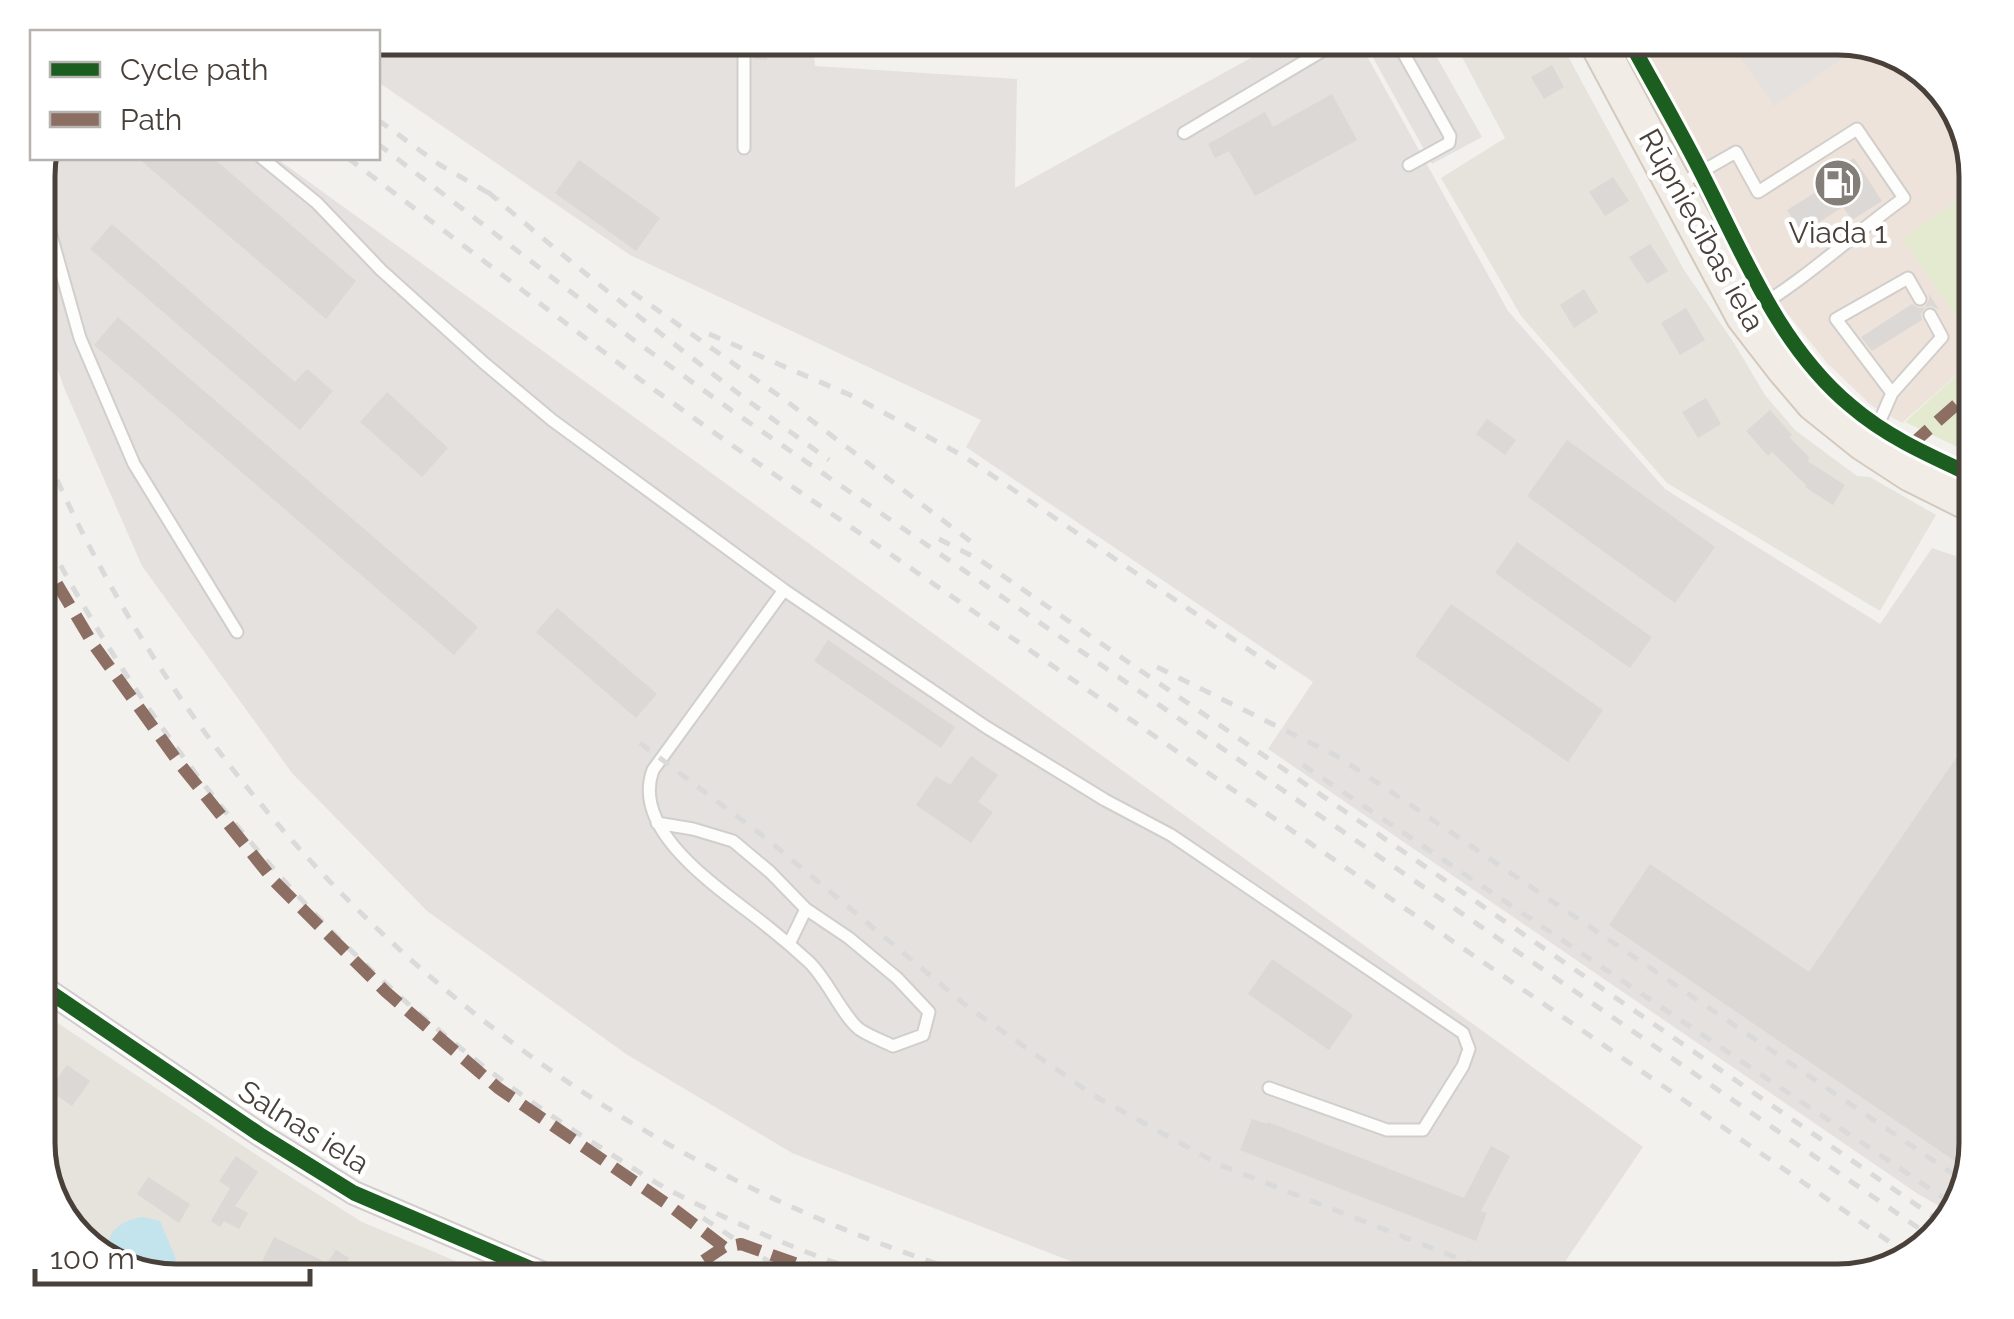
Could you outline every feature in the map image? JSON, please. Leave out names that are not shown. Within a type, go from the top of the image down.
[{"type":"main road","name":"Rūpniecības iela","points":[[1604,55],[1744,316],[1814,403],[1864,444],[1910,474],[1959,498]]},
{"type":"street","name":"Salnas iela","points":[[55,996],[259,1134],[354,1192],[519,1264]]},
{"type":"lane","points":[[744,55],[744,148]]},
{"type":"lane","points":[[1184,133],[1315,55]]},
{"type":"lane","points":[[1405,55],[1450,136],[1450,142],[1409,166]]},
{"type":"lane","points":[[1676,186],[1736,152],[1758,192],[1857,129],[1904,198],[1805,275],[1744,316]]},
{"type":"lane","points":[[264,160],[316,203],[381,270],[552,420],[784,590],[986,727],[1105,800],[1171,834],[1463,1033],[1469,1049],[1463,1066],[1423,1130],[1387,1130],[1269,1088]]},
{"type":"lane","points":[[55,247],[80,338],[134,464],[237,632]]},
{"type":"lane","points":[[1892,393],[1836,319],[1908,278],[1920,299]]},
{"type":"lane","points":[[1864,444],[1878,425],[1892,393],[1942,337],[1930,315]]},
{"type":"lane","points":[[658,823],[733,841],[806,909],[885,968],[929,1012],[924,1035],[894,1046],[858,1028],[813,965],[719,890],[679,852],[658,823],[648,782],[653,770],[784,590]]},
{"type":"lane","points":[[788,944],[806,909]]},
{"type":"shaded area","points":[[380,55],[814,55],[815,66],[1017,79],[1015,188],[1256,55],[1366,55],[1508,311],[1665,489],[1880,624],[1932,548],[1959,557],[1959,1143],[1955,1174],[1941,1207],[1268,749],[1313,682],[966,447],[981,420],[630,255],[380,83]]},
{"type":"shaded area","points":[[1372,55],[1436,55],[1482,137],[1432,164]]},
{"type":"shaded area","points":[[1461,55],[1567,55],[1684,270],[1765,395],[1795,430],[1857,476],[1870,477],[1936,515],[1880,611],[1667,483],[1521,316],[1441,178],[1505,138]]},
{"type":"shaded area","points":[[1642,55],[1854,56],[1905,75],[1924,90],[1943,115],[1958,160],[1959,199],[1904,239],[1959,321],[1959,373],[1902,423],[1872,406],[1827,363],[1762,278]]},
{"type":"shaded area","points":[[1738,55],[1847,56],[1774,106]]},
{"type":"shaded area","points":[[56,160],[279,160],[1643,1147],[1564,1264],[1078,1264],[792,1153],[626,1054],[427,911],[292,773],[142,566],[55,363]]},
{"type":"shaded area","points":[[55,1021],[281,1171],[362,1222],[463,1264],[176,1264],[137,1258],[109,1244],[90,1229],[71,1204],[57,1167]]},
{"type":"green space","points":[[1959,199],[1959,321],[1903,239]]},
{"type":"green space","points":[[1959,373],[1959,448],[1905,422]]},
{"type":"water","points":[[142,1217],[160,1221],[178,1264],[137,1258],[108,1243],[125,1222]]},
{"type":"building","points":[[753,55],[767,55],[767,60],[753,59]]},
{"type":"building","points":[[1552,65],[1564,87],[1544,99],[1531,77]]},
{"type":"building","points":[[1332,94],[1357,140],[1255,196],[1229,151],[1215,158],[1208,144],[1265,112],[1273,127]]},
{"type":"building","points":[[1854,158],[1882,201],[1852,220],[1843,207],[1802,233],[1787,210],[1829,184],[1824,177]]},
{"type":"building","points":[[140,160],[215,160],[356,281],[326,319]]},
{"type":"building","points":[[579,160],[660,218],[636,251],[555,193]]},
{"type":"building","points":[[1613,177],[1629,201],[1605,216],[1589,192]]},
{"type":"building","points":[[112,224],[295,382],[307,369],[333,391],[300,430],[90,249]]},
{"type":"building","points":[[1650,244],[1668,271],[1647,284],[1629,257]]},
{"type":"building","points":[[1584,289],[1598,312],[1574,328],[1560,305]]},
{"type":"building","points":[[1929,294],[1939,309],[1931,306],[1925,307]]},
{"type":"building","points":[[1912,304],[1925,307],[1922,320],[1872,351],[1861,337]]},
{"type":"building","points":[[1686,308],[1705,340],[1680,355],[1661,323]]},
{"type":"building","points":[[118,317],[478,627],[454,655],[94,345]]},
{"type":"building","points":[[387,392],[448,448],[422,477],[360,422]]},
{"type":"building","points":[[1706,398],[1721,424],[1698,438],[1682,412]]},
{"type":"building","points":[[1770,410],[1810,458],[1807,461],[1845,485],[1833,505],[1805,487],[1772,452],[1768,456],[1746,431]]},
{"type":"building","points":[[1487,419],[1516,440],[1505,455],[1476,434]]},
{"type":"building","points":[[1567,440],[1715,547],[1675,603],[1527,496]]},
{"type":"building","points":[[1517,542],[1652,637],[1630,668],[1495,573]]},
{"type":"building","points":[[1451,604],[1603,710],[1568,762],[1415,656]]},
{"type":"building","points":[[557,608],[657,694],[636,718],[536,632]]},
{"type":"building","points":[[828,640],[955,727],[941,748],[814,661]]},
{"type":"building","points":[[1959,754],[1957,1163],[1609,925],[1650,864],[1809,972]]},
{"type":"building","points":[[971,756],[998,775],[978,802],[993,812],[971,843],[916,805],[936,776],[950,785]]},
{"type":"building","points":[[1272,959],[1353,1015],[1329,1050],[1248,994]]},
{"type":"building","points":[[67,1065],[90,1081],[72,1106],[55,1094],[55,1082]]},
{"type":"building","points":[[1252,1119],[1464,1198],[1491,1146],[1510,1156],[1481,1211],[1487,1213],[1476,1241],[1240,1150]]},
{"type":"building","points":[[236,1156],[258,1172],[235,1206],[248,1213],[239,1229],[224,1221],[220,1227],[211,1221],[230,1188],[219,1181]]},
{"type":"building","points":[[148,1177],[190,1204],[179,1223],[137,1194]]},
{"type":"building","points":[[274,1237],[327,1263],[336,1250],[349,1258],[346,1264],[262,1262]]},
{"type":"railway","points":[[380,121],[440,165],[499,199]]},
{"type":"railway","points":[[380,146],[731,410],[1922,1230]]},
{"type":"railway","points":[[351,160],[723,439],[1898,1248]]},
{"type":"railway","points":[[488,192],[656,330],[829,460]]},
{"type":"railway","points":[[632,292],[785,400],[978,547]]},
{"type":"railway","points":[[709,334],[857,398],[965,457],[1277,669]]},
{"type":"railway","points":[[55,473],[92,552],[156,662],[230,766],[312,863],[402,952],[500,1034],[605,1106],[782,1203],[938,1264]]},
{"type":"railway","points":[[939,539],[980,560],[1934,1217]]},
{"type":"railway","points":[[55,554],[144,702],[206,787],[272,867],[344,943],[420,1014],[501,1080],[660,1185],[724,1217],[839,1264]]},
{"type":"railway","points":[[1157,667],[1335,755],[1955,1175]]},
{"type":"railway","points":[[640,743],[767,839],[968,1007],[1093,1095],[1220,1165],[1473,1264]]},
{"type":"railway","points":[[1303,765],[1946,1199]]},
{"type":"railway","points":[[703,1218],[772,1264]]},
{"type":"marked path","points":[[1910,446],[1959,402]]},
{"type":"marked path","points":[[55,580],[93,644],[179,763],[274,881],[386,992],[498,1088],[724,1247]]},
{"type":"marked path","points":[[698,1264],[724,1247],[741,1244],[797,1264]]},
{"type":"cycle path","points":[[1637,55],[1766,300],[1804,357],[1826,383],[1880,428],[1959,469]]},
{"type":"cycle path","points":[[55,996],[259,1134],[354,1193],[520,1264]]},
{"type":"place","name":"Viada 1","points":[[1838,183]]}]
